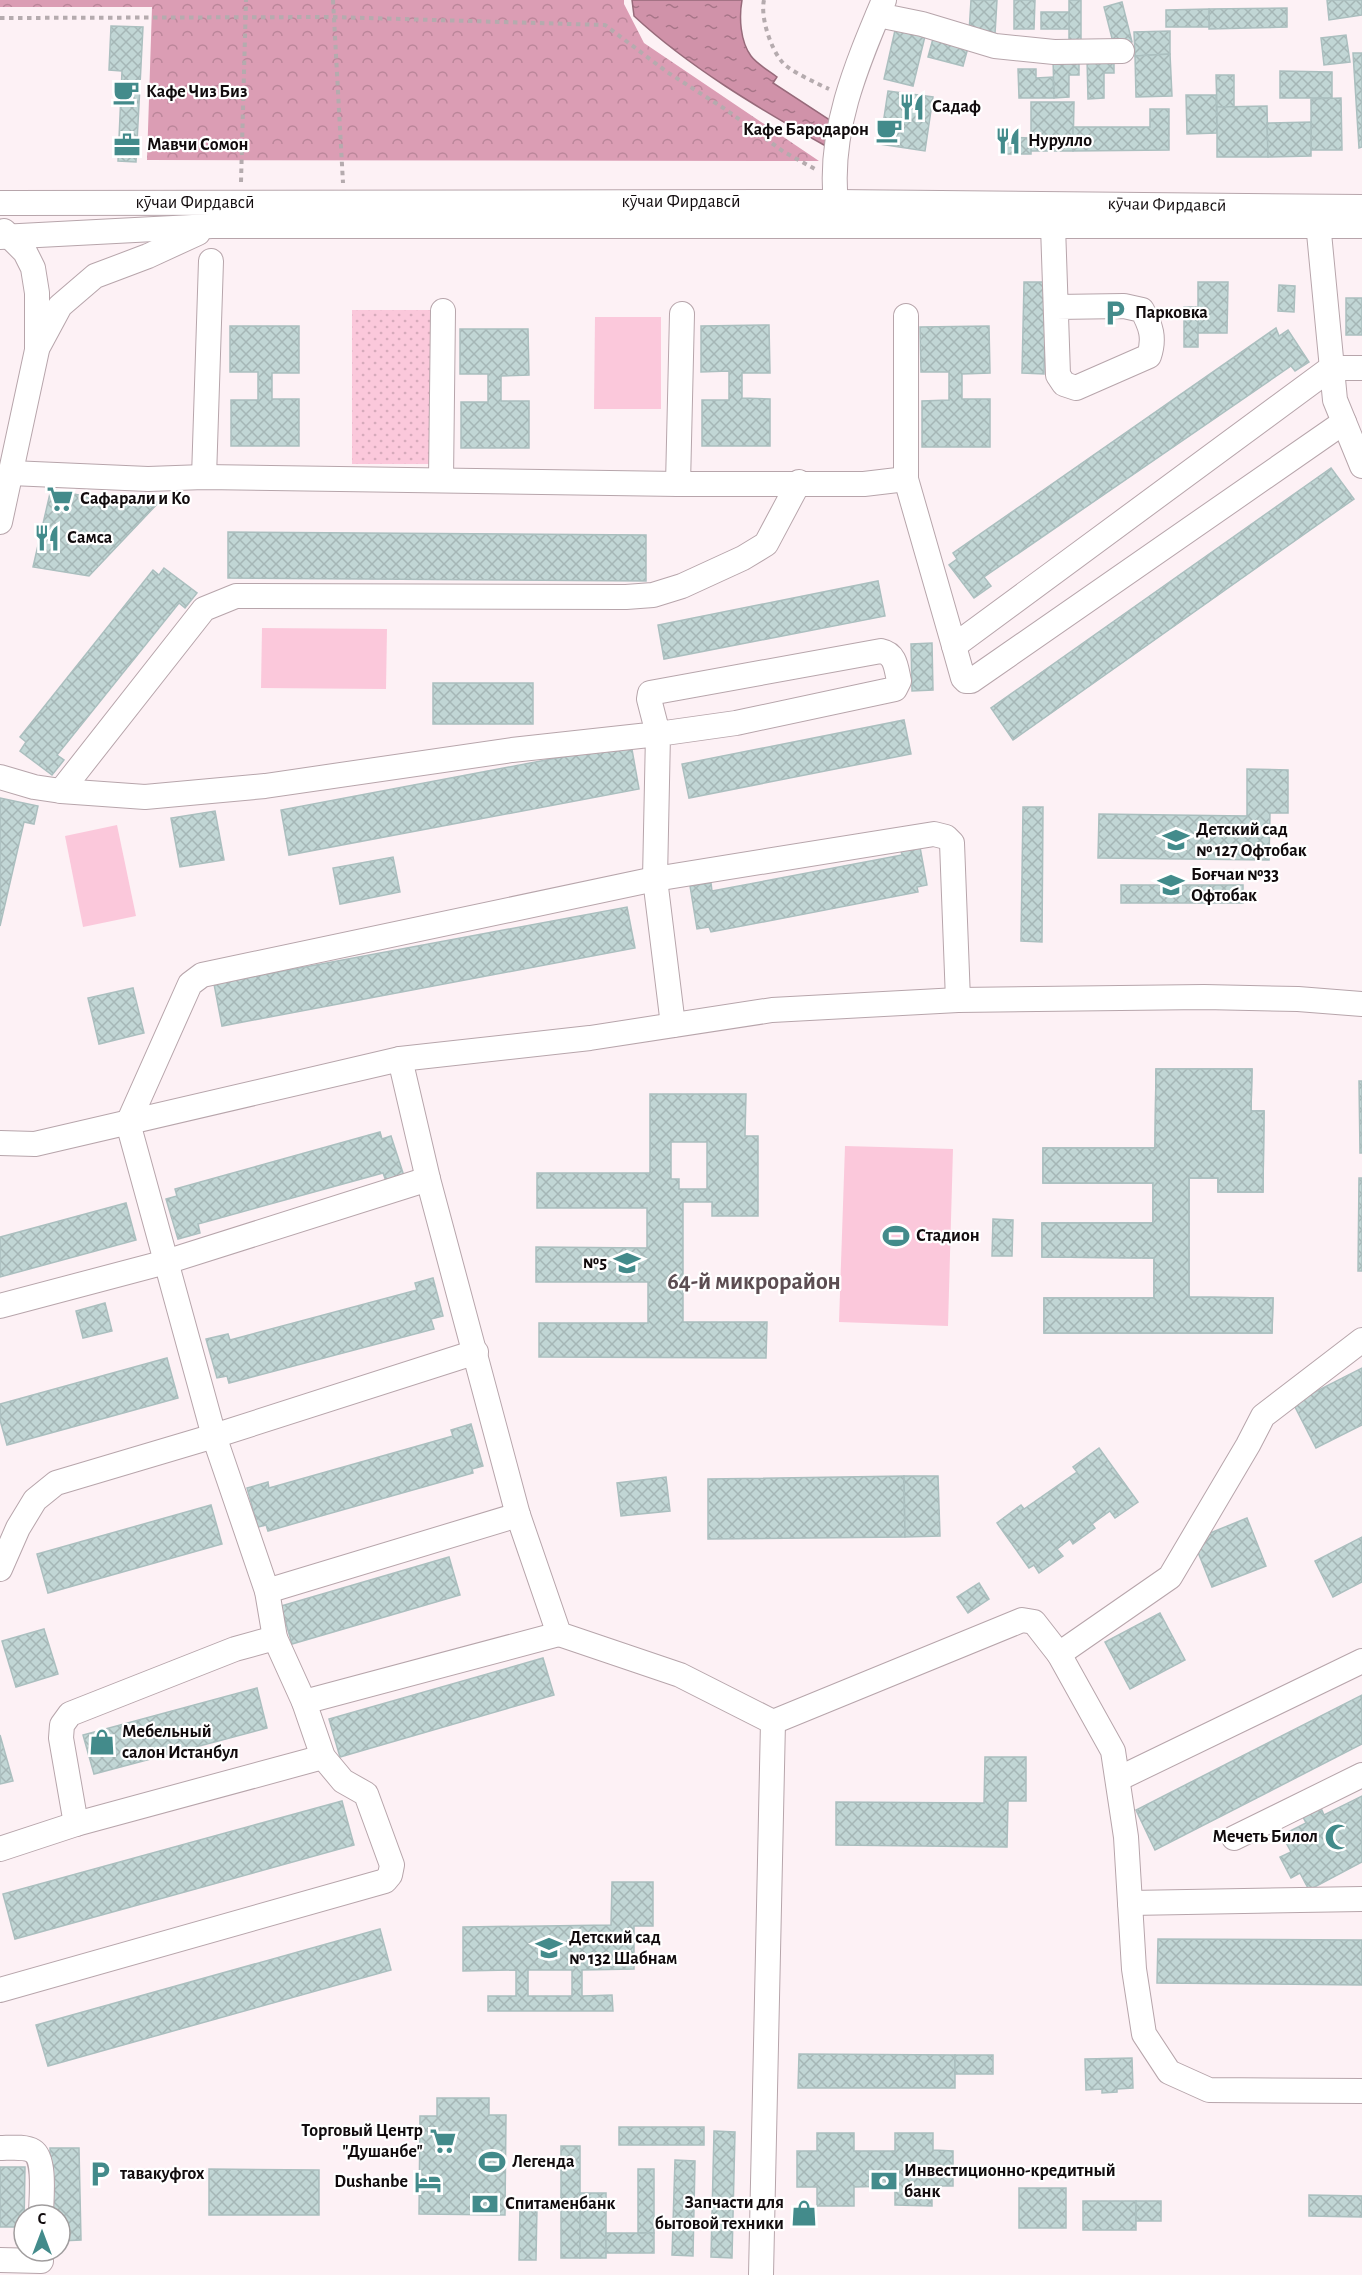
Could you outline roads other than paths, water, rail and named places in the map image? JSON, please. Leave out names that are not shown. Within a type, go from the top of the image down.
[{"type":"street","points":[[835,190],[846,96],[881,7],[922,24],[995,46],[1053,52],[1122,51]]},
{"type":"street","name":"кӯчаи Фирдавсӣ","points":[[0,202],[48,204],[344,202],[835,190],[1317,216],[1362,226]]},
{"type":"street","points":[[0,522],[37,350],[37,293],[33,268],[25,252],[3,236],[35,219],[48,204]]},
{"type":"street","name":"кӯчаи Фирдавсӣ","points":[[3,236],[212,226],[1053,226],[1317,216],[1362,207]]},
{"type":"street","points":[[1317,216],[1335,400],[1362,466]]},
{"type":"street","points":[[37,350],[60,306],[95,276],[148,256],[212,226]]},
{"type":"street","points":[[1053,226],[1058,375],[1064,384],[1076,388],[1149,356],[1153,344],[1151,327],[1142,310],[1125,306],[1056,307]]},
{"type":"street","points":[[204,477],[211,261]]},
{"type":"street","points":[[441,479],[442,311]]},
{"type":"street","points":[[678,483],[682,314]]},
{"type":"street","points":[[906,316],[906,479],[963,678],[966,681],[971,681],[1344,422]]},
{"type":"street","points":[[954,646],[1331,368],[1362,368]]},
{"type":"street","points":[[11,473],[148,479],[204,477],[678,483],[864,484],[906,479]]},
{"type":"street","points":[[61,791],[204,609],[221,601],[236,596],[626,597],[653,595],[702,577],[743,558],[766,544],[799,483]]},
{"type":"street","points":[[0,777],[34,787],[61,791],[145,797],[265,786],[512,750],[658,734],[736,723],[895,689],[899,681],[893,656],[889,652],[881,651],[650,693],[649,699],[658,734],[655,879],[673,1025]]},
{"type":"street","points":[[0,1990],[385,1881],[390,1875],[392,1865],[366,1794],[343,1781],[323,1756],[304,1702],[275,1638],[267,1591],[214,1436],[128,1123],[190,984],[202,975],[655,879],[934,834],[946,837],[952,843],[958,1000]]},
{"type":"street","points":[[0,1143],[35,1144],[400,1059],[590,1038],[772,1010],[958,1000],[1204,997],[1298,999],[1362,1004]]},
{"type":"street","points":[[400,1059],[428,1179],[518,1515],[559,1634]]},
{"type":"street","points":[[0,1306],[166,1262],[428,1179]]},
{"type":"street","points":[[1059,1654],[1170,1577],[1263,1416],[1362,1340]]},
{"type":"street","points":[[0,1569],[18,1528],[35,1500],[56,1483],[214,1436],[476,1352]]},
{"type":"street","points":[[267,1591],[518,1515]]},
{"type":"street","points":[[304,1702],[559,1634],[680,1675],[773,1722],[1022,1620],[1034,1622],[1059,1654],[1113,1751],[1126,1837],[1134,1969],[1144,2034],[1169,2072],[1209,2090],[1362,2091]]},
{"type":"street","points":[[76,1824],[61,1738],[62,1725],[70,1714],[235,1649],[275,1638]]},
{"type":"street","points":[[1120,1778],[1362,1660]]},
{"type":"street","points":[[762,2275],[773,1722]]},
{"type":"street","points":[[0,1849],[76,1824],[323,1756]]},
{"type":"street","points":[[1234,1838],[1362,1775]]},
{"type":"street","points":[[1130,1903],[1362,1899]]},
{"type":"street","points":[[0,2148],[35,2151],[41,2166],[41,2203]]},
{"type":"water","points":[[632,0],[742,0],[741,29],[747,50],[760,65],[777,77],[773,83],[836,124],[833,139],[824,145],[749,101],[701,69],[655,35],[634,16]]},
{"type":"place","name":"Кафе Чиз Биз","points":[[126,92]]},
{"type":"place","name":"Садаф","points":[[912,107]]},
{"type":"place","name":"Кафе Бародарон","points":[[889,130]]},
{"type":"place","name":"Нурулло","points":[[1008,141]]},
{"type":"place","name":"Мавчи Сомон","points":[[127,145]]},
{"type":"place","name":"Парковка","points":[[1115,313]]},
{"type":"place","name":"Сафарали и Ко","points":[[60,499]]},
{"type":"place","name":"Самса","points":[[47,538]]},
{"type":"place","name":"Детский сад № 127 Офтобак","points":[[1176,840]]},
{"type":"place","name":"Боғчаи №33 Офтобак","points":[[1171,885]]},
{"type":"place","name":"Стадион","points":[[896,1236]]},
{"type":"place","name":"№5","points":[[627,1263]]},
{"type":"place","name":"Мебельный салон Истанбул","points":[[102,1742]]},
{"type":"place","name":"Мечеть Билол","points":[[1338,1837]]},
{"type":"place","name":"Детский сад № 132 Шабнам","points":[[549,1948]]},
{"type":"place","name":"Торговый Центр \"Душанбе\"","points":[[443,2141]]},
{"type":"place","name":"Легенда","points":[[492,2162]]},
{"type":"place","name":"тавакуфгох","points":[[100,2174]]},
{"type":"place","name":"Инвестиционно-кредитный банк","points":[[884,2181]]},
{"type":"place","name":"Dushanbe","points":[[428,2182]]},
{"type":"place","name":"Спитаменбанк","points":[[485,2204]]},
{"type":"place","name":"Запчасти для бытовой техники","points":[[804,2213]]},
{"type":"district","name":"64-й микрорайон","points":[[754,1282]]}]
